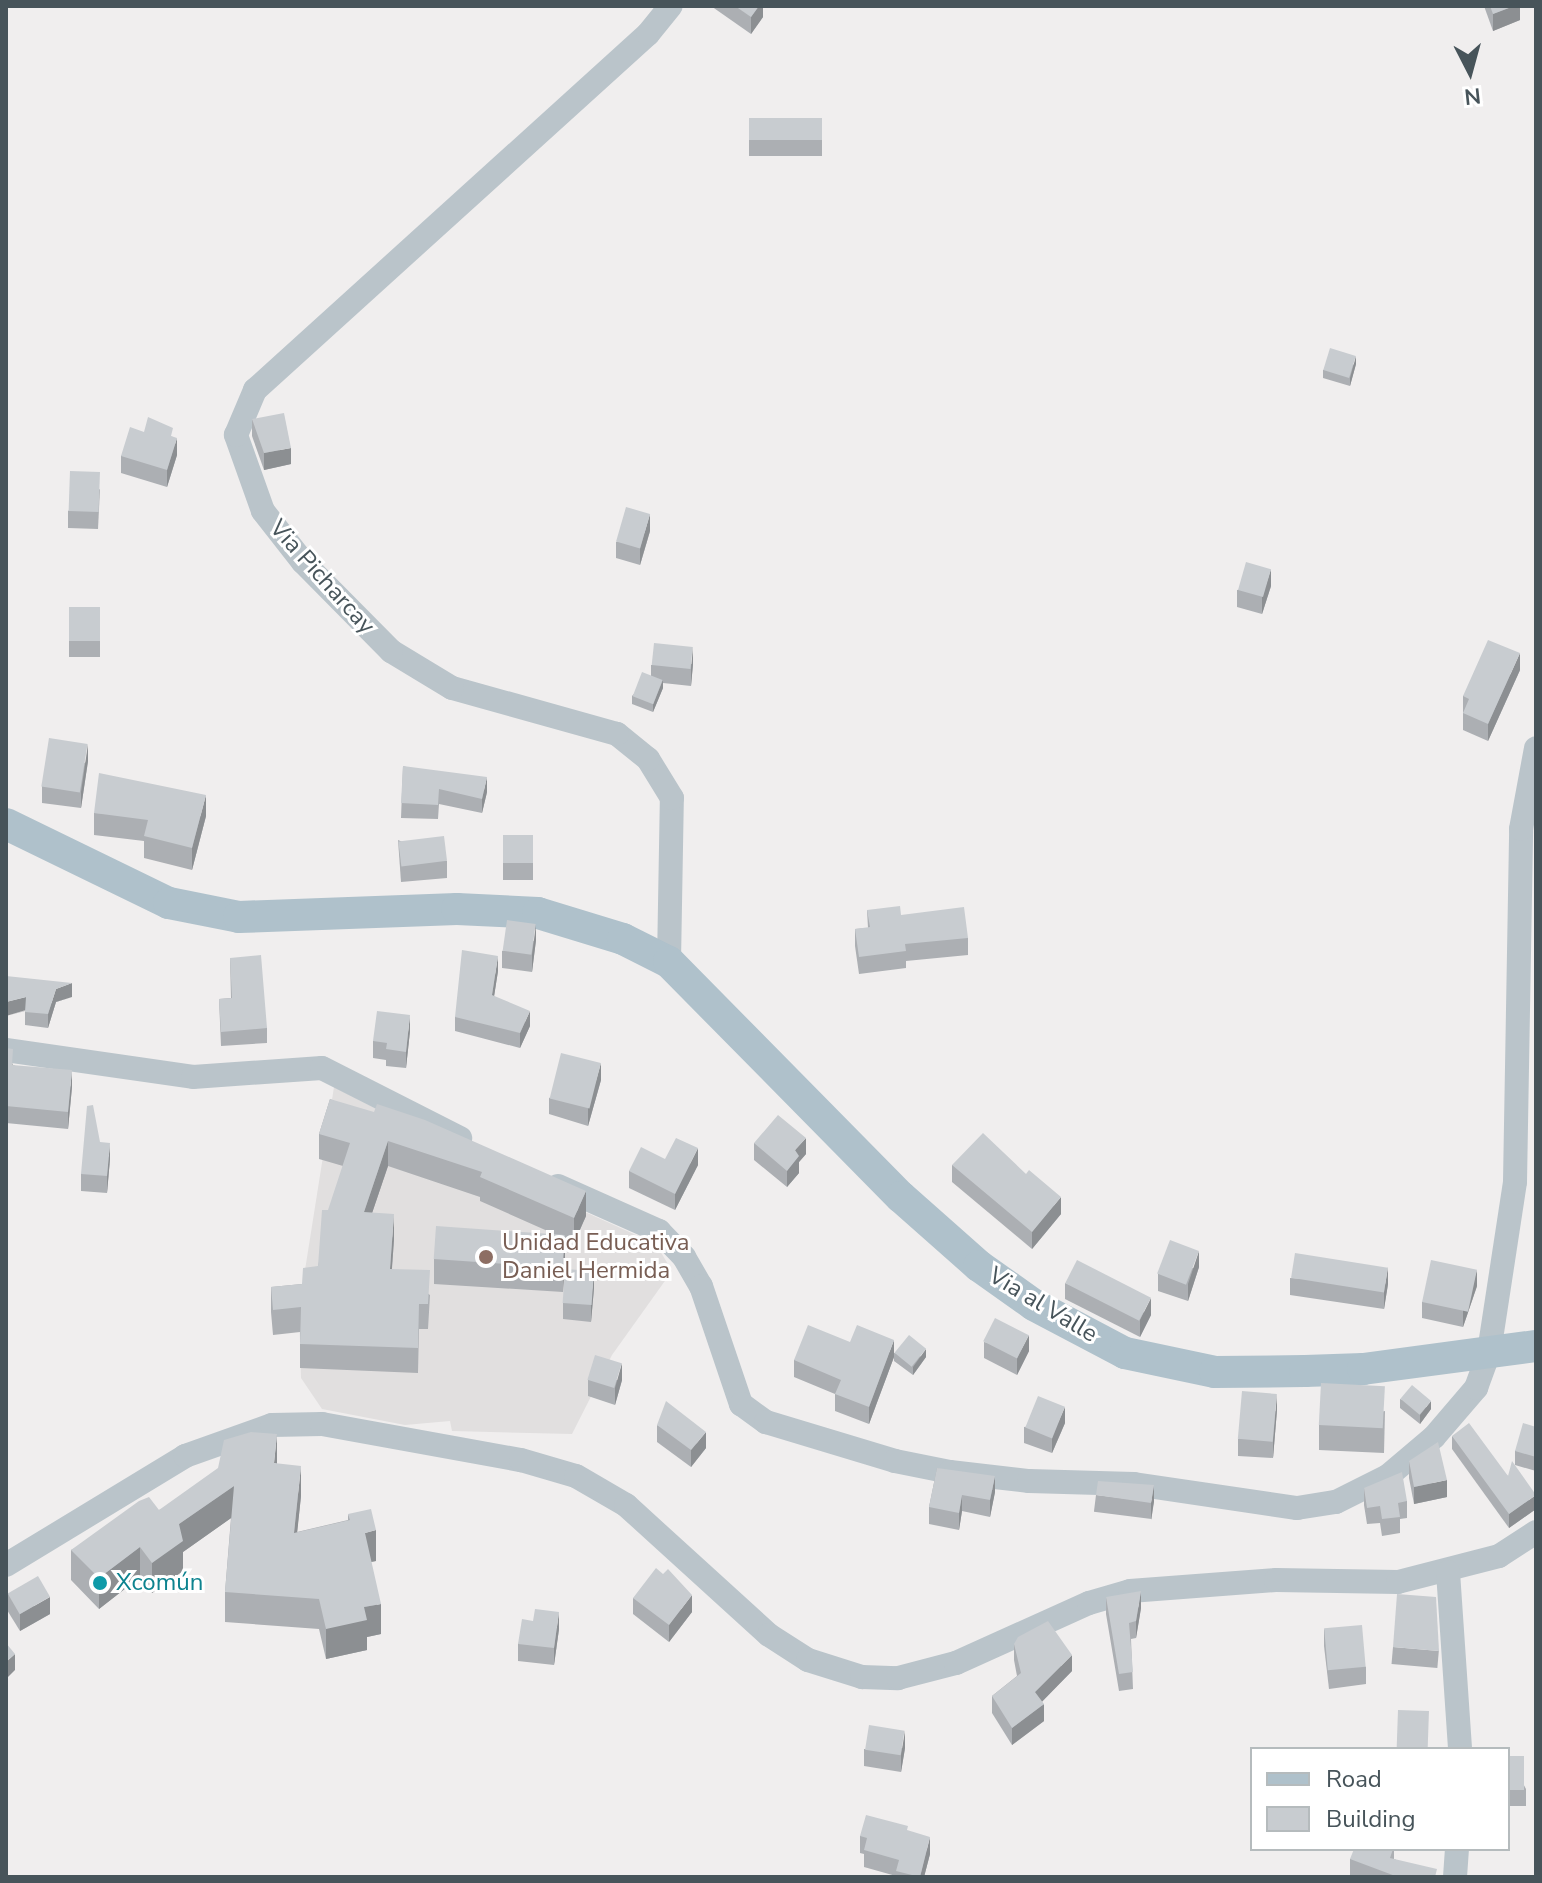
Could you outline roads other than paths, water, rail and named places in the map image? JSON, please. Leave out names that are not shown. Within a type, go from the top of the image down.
[{"type":"main road","points":[[6,824],[169,903],[239,917],[457,909],[538,913],[580,922],[669,962]]},
{"type":"main road","name":"Via al Valle","points":[[669,962],[901,1197],[979,1266],[1034,1305],[1125,1353],[1215,1372],[1363,1369],[1536,1346]]},
{"type":"street","name":"Via Picharcay","points":[[669,962],[672,798],[648,759],[617,734],[452,688],[391,651],[303,562],[263,511],[236,435],[255,390],[648,34],[671,6]]},
{"type":"street","points":[[529,1174],[659,1231],[684,1257],[701,1286],[741,1404],[766,1422],[895,1461],[950,1472],[1029,1481],[1134,1484],[1297,1508],[1336,1502],[1388,1476],[1434,1437],[1476,1388],[1489,1352],[1515,1182],[1521,829],[1536,748]]},
{"type":"street","points":[[6,1050],[193,1077],[261,1068],[322,1068],[476,1146]]},
{"type":"street","points":[[6,1565],[185,1456],[272,1425],[322,1424],[521,1460],[576,1476],[626,1505],[769,1635],[808,1660],[862,1677],[898,1678],[956,1663],[1089,1603],[1130,1591],[1276,1580],[1398,1582],[1448,1572],[1499,1556],[1536,1532]]},
{"type":"street","points":[[1448,1572],[1460,1747]]},
{"type":"street","points":[[1455,1877],[1457,1851]]},
{"type":"place","name":"Unidad Educativa Daniel Hermida","points":[[486,1257]]},
{"type":"place","name":"Xcomún","points":[[100,1583]]}]
